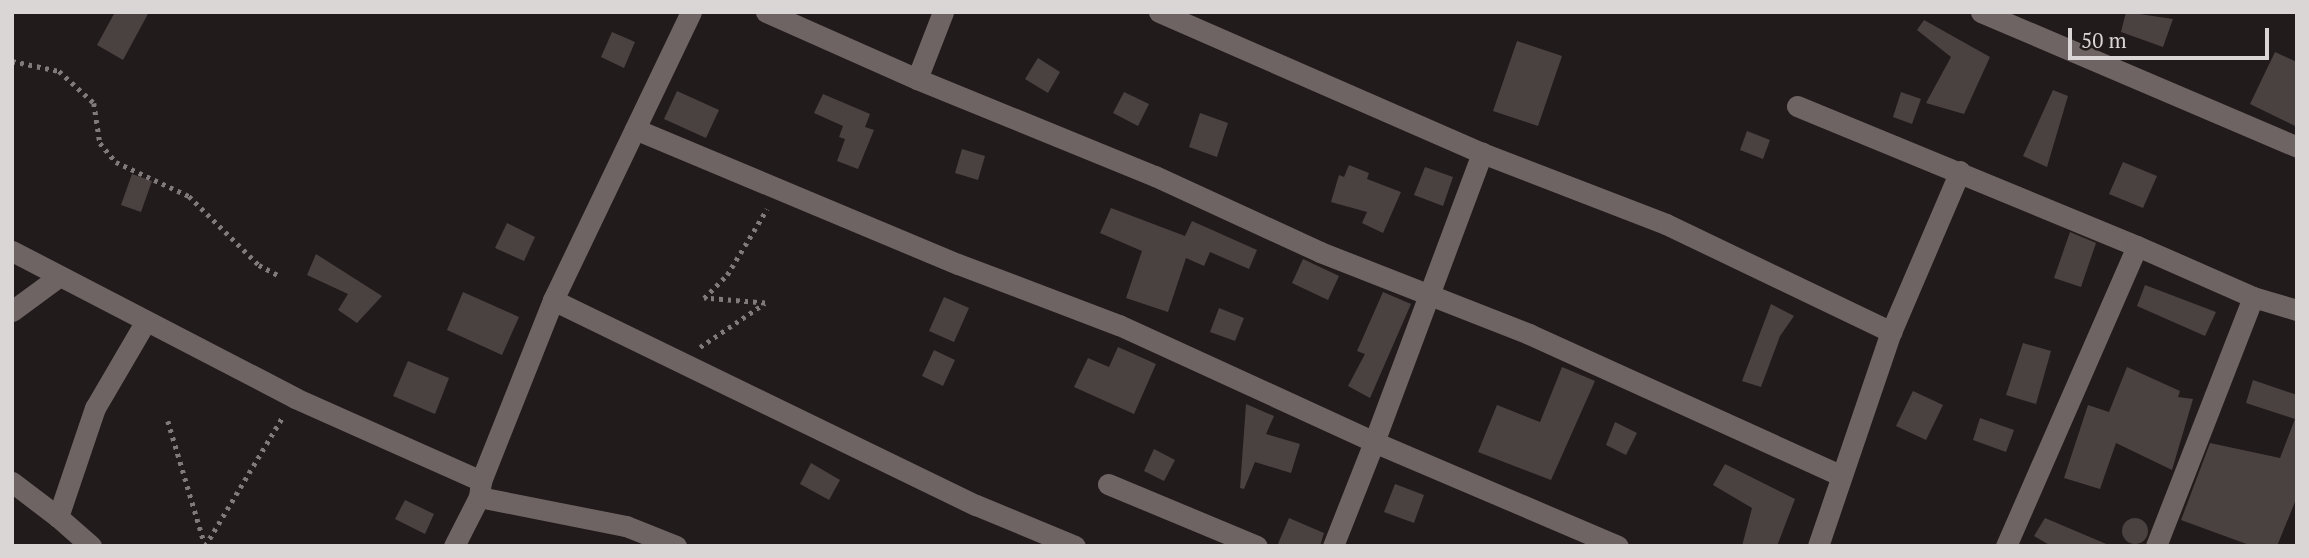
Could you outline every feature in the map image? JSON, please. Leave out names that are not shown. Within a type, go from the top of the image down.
[{"type":"street","points":[[454,546],[480,489],[552,300],[691,12]]},
{"type":"street","points":[[766,12],[1430,295],[1530,334],[1840,475]]},
{"type":"street","points":[[918,79],[943,12]]},
{"type":"street","points":[[1159,12],[1482,153],[1667,224],[1891,332]]},
{"type":"street","points":[[1980,12],[2297,147]]},
{"type":"street","points":[[1797,106],[1960,171],[2253,297],[2297,310]]},
{"type":"street","points":[[635,128],[958,264],[1119,325],[1374,442],[1618,546]]},
{"type":"street","points":[[1333,546],[1482,153]]},
{"type":"street","points":[[1818,546],[1840,475],[1891,332],[1960,171]]},
{"type":"street","points":[[2006,546],[2137,246]]},
{"type":"street","points":[[12,251],[144,324],[480,489],[626,526],[676,546]]},
{"type":"street","points":[[12,311],[57,278]]},
{"type":"street","points":[[2156,546],[2253,297]]},
{"type":"street","points":[[552,300],[681,360],[976,505],[1075,546]]},
{"type":"street","points":[[58,517],[95,408],[144,324]]},
{"type":"street","points":[[12,482],[91,546]]},
{"type":"street","points":[[1108,484],[1257,546]]},
{"type":"path","points":[[12,61],[60,71],[94,103],[100,143],[116,162],[189,196],[259,265],[280,276]]},
{"type":"path","points":[[681,360],[765,303],[704,298],[727,275],[780,187]]},
{"type":"path","points":[[168,421],[205,546],[295,397]]},
{"type":"building","points":[[115,12],[149,12],[123,60],[97,45]]},
{"type":"building","points":[[2126,12],[2173,19],[2163,47],[2121,32]]},
{"type":"building","points":[[1924,20],[1990,57],[1964,114],[1926,103],[1951,57],[1917,30]]},
{"type":"building","points":[[612,32],[635,42],[624,68],[601,57]]},
{"type":"building","points":[[1517,41],[1562,56],[1538,126],[1493,111]]},
{"type":"building","points":[[2275,52],[2297,62],[2297,127],[2250,104]]},
{"type":"building","points":[[1038,58],[1060,72],[1048,93],[1025,79]]},
{"type":"building","points":[[2053,90],[2068,96],[2047,167],[2023,156]]},
{"type":"building","points":[[677,91],[719,110],[706,138],[664,119]]},
{"type":"building","points":[[1124,92],[1149,104],[1138,126],[1113,113]]},
{"type":"building","points":[[1901,92],[1921,99],[1912,124],[1893,117]]},
{"type":"building","points":[[823,94],[870,114],[865,127],[874,130],[858,169],[837,161],[845,139],[839,137],[843,126],[814,113]]},
{"type":"building","points":[[1200,113],[1228,123],[1217,157],[1189,147]]},
{"type":"building","points":[[1747,131],[1770,140],[1763,159],[1740,150]]},
{"type":"building","points":[[962,149],[985,156],[978,180],[955,173]]},
{"type":"building","points":[[2123,162],[2157,176],[2143,208],[2109,194]]},
{"type":"building","points":[[1349,165],[1369,173],[1367,179],[1401,192],[1383,233],[1362,223],[1367,212],[1331,202],[1339,175],[1344,177]]},
{"type":"building","points":[[1425,167],[1453,177],[1443,206],[1414,195]]},
{"type":"building","points":[[132,174],[152,181],[141,212],[121,205]]},
{"type":"building","points":[[1111,208],[1185,236],[1192,221],[1257,250],[1249,269],[1210,252],[1204,266],[1186,258],[1168,312],[1126,298],[1142,251],[1100,233]]},
{"type":"building","points":[[507,223],[535,237],[524,261],[495,248]]},
{"type":"building","points":[[2070,232],[2096,243],[2081,287],[2054,278]]},
{"type":"building","points":[[316,254],[382,296],[357,323],[338,310],[348,294],[307,275]]},
{"type":"building","points":[[1303,259],[1339,276],[1328,300],[1292,283]]},
{"type":"building","points":[[2145,285],[2216,312],[2205,336],[2137,306]]},
{"type":"building","points":[[463,292],[519,317],[502,355],[447,330]]},
{"type":"building","points":[[1383,292],[1411,304],[1370,398],[1348,386],[1365,354],[1357,351]]},
{"type":"building","points":[[944,297],[969,308],[954,342],[929,331]]},
{"type":"building","points":[[1771,304],[1794,316],[1780,336],[1761,387],[1742,381]]},
{"type":"building","points":[[1219,308],[1244,318],[1235,341],[1210,332]]},
{"type":"building","points":[[2023,343],[2051,351],[2036,404],[2006,395]]},
{"type":"building","points":[[1118,347],[1156,364],[1134,414],[1074,387],[1088,358],[1109,367]]},
{"type":"building","points":[[934,350],[955,360],[943,386],[922,376]]},
{"type":"building","points":[[408,361],[449,378],[435,414],[393,396]]},
{"type":"building","points":[[1562,367],[1595,381],[1551,480],[1478,452],[1497,405],[1540,422]]},
{"type":"building","points":[[2127,367],[2180,391],[2178,397],[2193,399],[2172,470],[2116,443],[2100,489],[2064,478],[2088,405],[2109,412]]},
{"type":"building","points":[[2253,380],[2297,395],[2297,497],[2277,546],[2252,546],[2181,520],[2210,443],[2280,458],[2295,419],[2246,403]]},
{"type":"building","points":[[1913,391],[1943,405],[1926,440],[1896,426]]},
{"type":"building","points":[[1246,404],[1274,416],[1266,434],[1300,444],[1291,473],[1255,462],[1244,489],[1240,488]]},
{"type":"building","points":[[1980,418],[2014,430],[2006,452],[1973,440]]},
{"type":"building","points":[[1615,422],[1637,433],[1626,455],[1606,445]]},
{"type":"building","points":[[1154,449],[1175,460],[1164,481],[1144,471]]},
{"type":"building","points":[[811,463],[840,480],[829,500],[800,484]]},
{"type":"building","points":[[1725,464],[1795,499],[1777,546],[1742,546],[1752,508],[1713,485]]},
{"type":"building","points":[[1395,484],[1424,495],[1414,523],[1384,512]]},
{"type":"building","points":[[405,500],[434,514],[425,534],[395,519]]},
{"type":"building","points":[[1289,518],[1324,533],[1320,546],[1277,546]]},
{"type":"building","points":[[2045,518],[2111,546],[2051,546],[2034,536]]},
{"type":"building","points":[[2135,518],[2144,522],[2148,531],[2144,540],[2135,544],[2126,540],[2122,531],[2126,522]]}]
